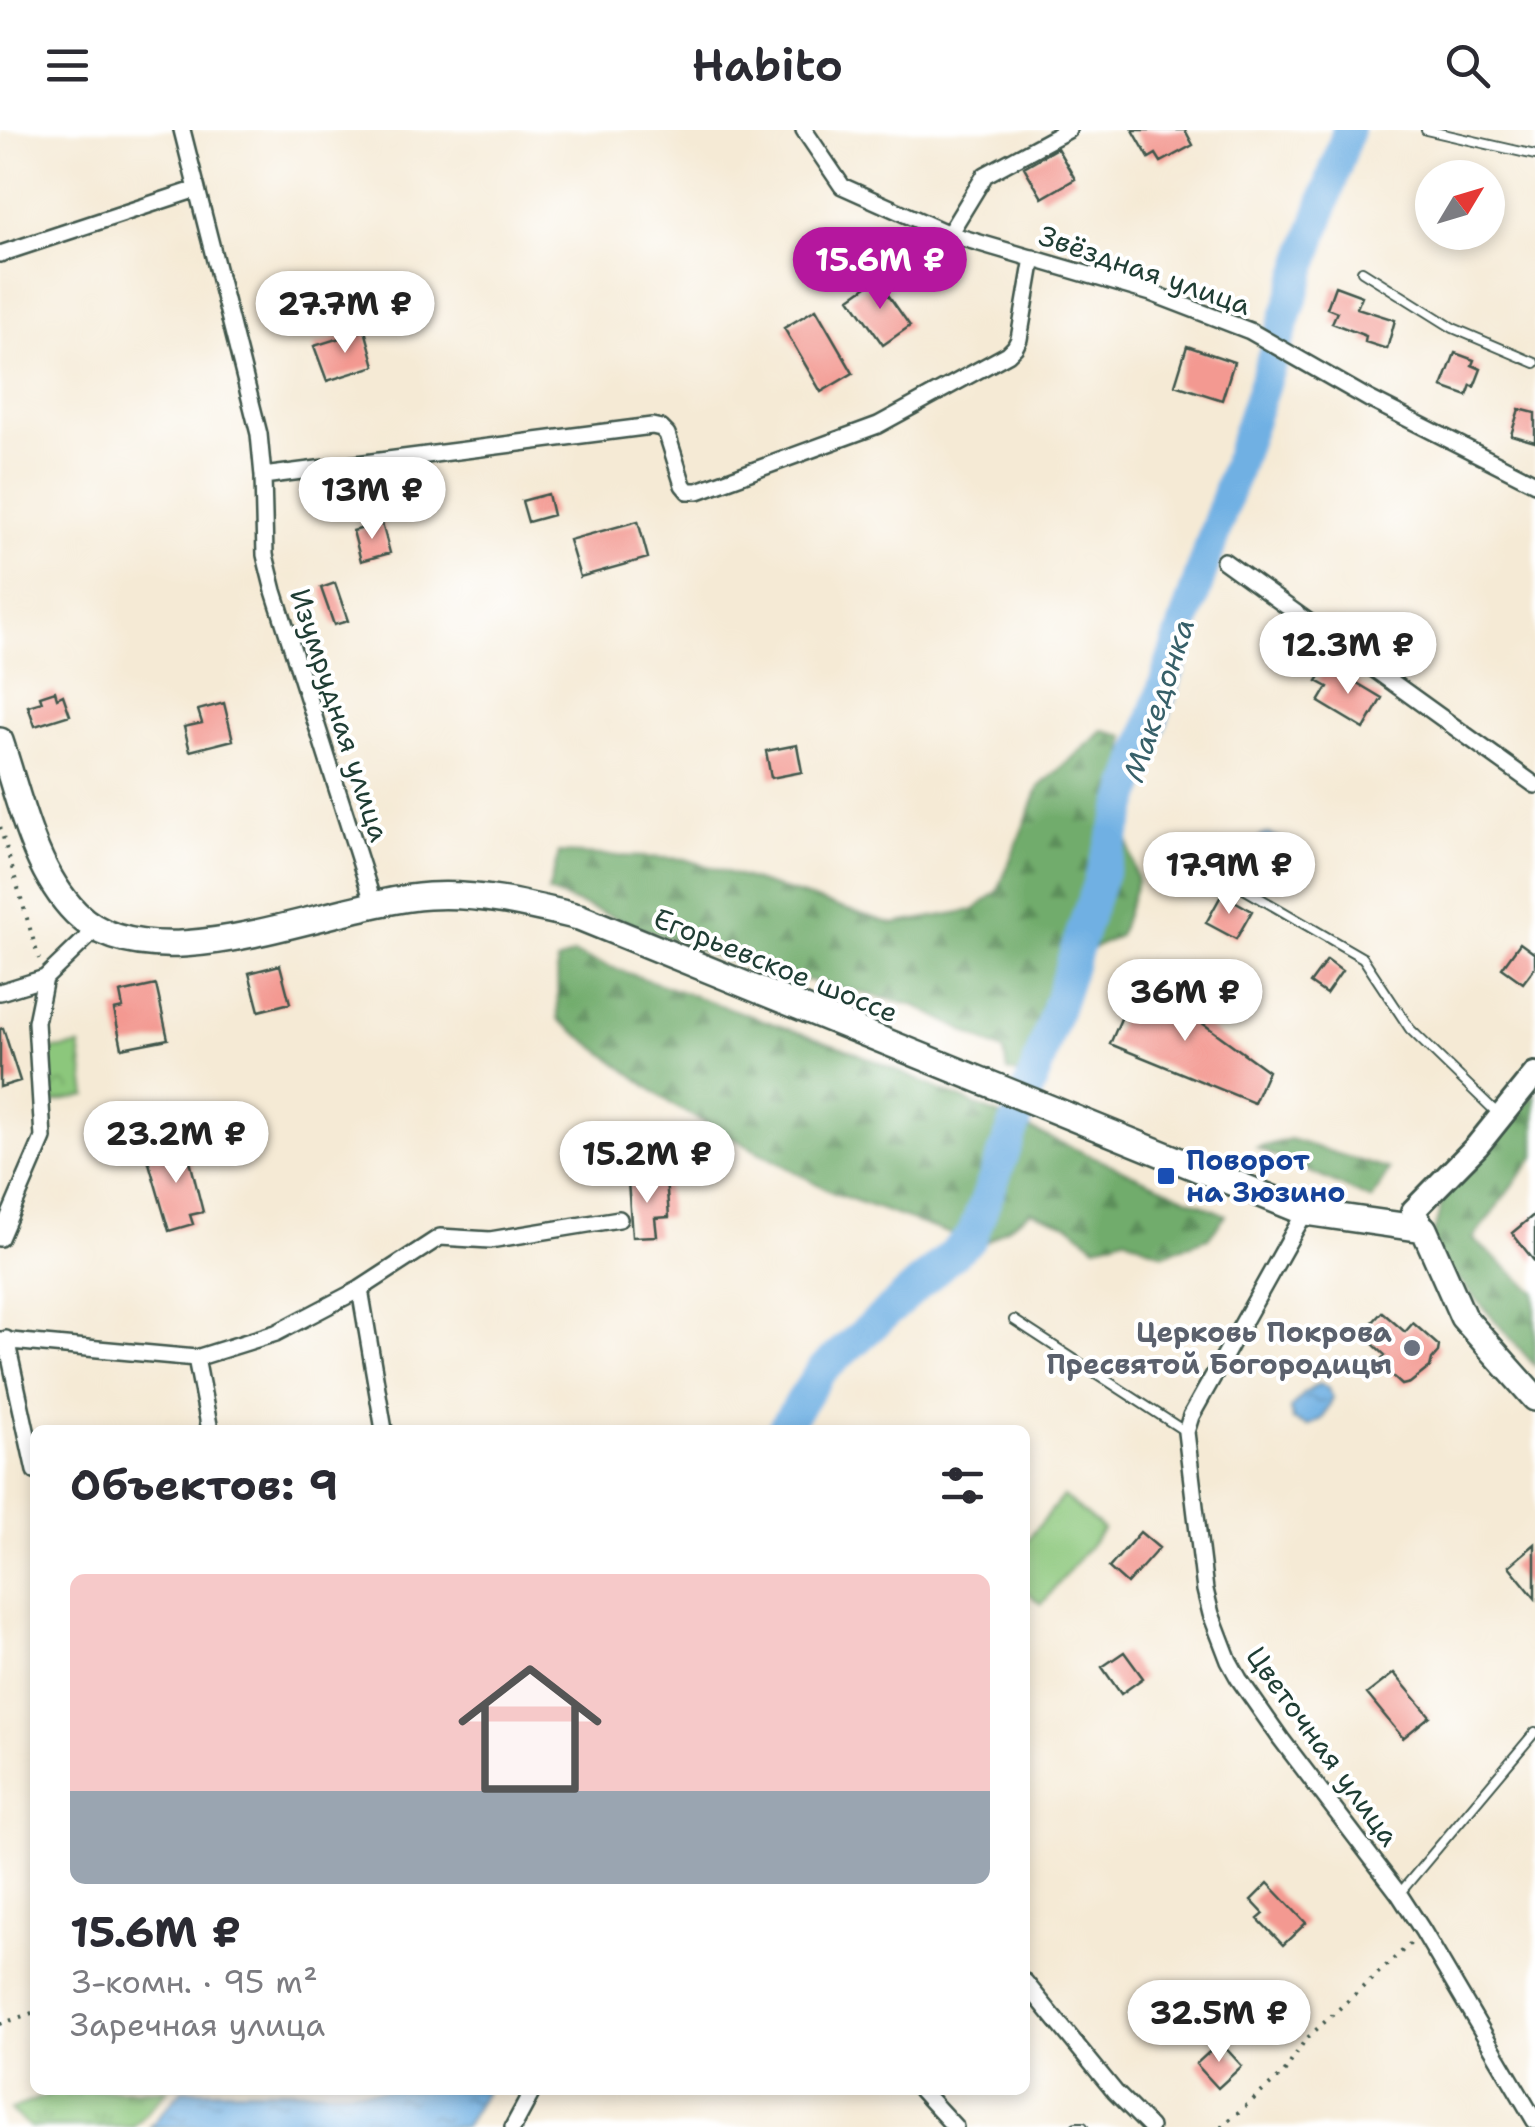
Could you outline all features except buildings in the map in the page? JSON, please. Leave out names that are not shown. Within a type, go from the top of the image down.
[{"type":"main road","points":[[0,740],[44,868],[67,903],[96,929]]},
{"type":"main road","name":"Егорьевское шоссе","points":[[96,929],[137,941],[192,943],[248,935],[374,904],[428,896],[479,896],[509,901],[579,917],[1305,1212],[1424,1229]]},
{"type":"main road","points":[[1535,1074],[1477,1146],[1413,1211],[1462,1317],[1535,1398]]},
{"type":"street","name":"Изумрудная улица","points":[[182,130],[259,434],[265,555],[374,904]]},
{"type":"street","name":"Звёздная улица","points":[[804,130],[842,186],[949,234],[1151,293],[1250,331],[1368,398],[1535,483]]},
{"type":"street","points":[[949,234],[985,175],[1068,130]]},
{"type":"street","points":[[0,254],[196,189]]},
{"type":"street","points":[[263,476],[652,426],[667,434],[683,485],[688,491],[698,492],[878,424],[1008,354],[1019,339],[1033,258]]},
{"type":"street","points":[[1224,561],[1535,785]]},
{"type":"street","points":[[0,992],[45,978],[96,929]]},
{"type":"street","points":[[0,1238],[43,1138],[36,1022],[45,978]]},
{"type":"street","points":[[1186,1432],[1191,1416],[1305,1212]]},
{"type":"street","points":[[30,1451],[3,1339],[196,1358],[276,1334],[360,1289],[440,1237],[490,1240],[620,1219]]},
{"type":"street","points":[[360,1289],[383,1425]]},
{"type":"street","points":[[196,1358],[209,1425]]},
{"type":"street","name":"Цветочная улица","points":[[1186,1432],[1204,1590],[1229,1661],[1281,1739],[1424,1931],[1535,2121]]},
{"type":"street","points":[[1030,1988],[1150,2127]]},
{"type":"street","points":[[513,2127],[530,2095]]},
{"type":"street","points":[[926,2095],[956,2127]]},
{"type":"lane","points":[[1426,130],[1535,155]]},
{"type":"lane","points":[[1362,271],[1453,328],[1535,363]]},
{"type":"lane","points":[[1225,878],[1363,958],[1410,1029],[1501,1116]]},
{"type":"lane","points":[[1014,1320],[1186,1432]]},
{"type":"lane","points":[[1398,1894],[1535,1732]]},
{"type":"path","points":[[0,826],[45,978]]},
{"type":"path","points":[[1222,2127],[1284,2073],[1305,2040],[1424,1931]]},
{"type":"path","points":[[0,2024],[30,2014]]},
{"type":"green space","points":[[1103,731],[1125,736],[1124,823],[1137,881],[1119,936],[1056,966],[1021,1075],[1007,1071],[1004,1052],[916,1006],[728,961],[548,892],[559,853],[684,859],[893,924],[974,910],[998,891],[1039,787]]},
{"type":"green space","points":[[573,954],[852,1051],[1226,1215],[1208,1238],[1164,1254],[1124,1237],[1096,1246],[1070,1225],[1031,1211],[982,1245],[834,1193],[674,1106],[558,1019],[557,962]]},
{"type":"green space","points":[[80,1046],[87,1096],[50,1103],[46,1050]]},
{"type":"green space","points":[[1535,1093],[1535,1156],[1473,1239],[1535,1292],[1535,1366],[1430,1247],[1443,1199]]},
{"type":"green space","points":[[1290,1139],[1389,1170],[1372,1200],[1257,1148]]},
{"type":"green space","points":[[1063,1496],[1103,1529],[1042,1604],[1030,1594],[1030,1537]]},
{"type":"green space","points":[[48,2095],[163,2095],[134,2127],[30,2127],[10,2110]]},
{"type":"water","points":[[1267,834],[1297,849],[1297,865],[1288,872],[1257,854],[1255,844]]},
{"type":"water","points":[[1319,1384],[1327,1387],[1333,1398],[1323,1418],[1308,1426],[1293,1420],[1290,1409]]},
{"type":"water","points":[[178,2095],[483,2095],[464,2127],[150,2127]]},
{"type":"waterway","name":"Македонка","points":[[785,1425],[821,1371],[971,1238],[1039,1062],[1348,130]]},
{"type":"place","name":"Поворот на Зюзино","points":[[1166,1176]]},
{"type":"place","name":"Церковь Покрова Пресвятой Богородицы","points":[[1412,1348]]}]
